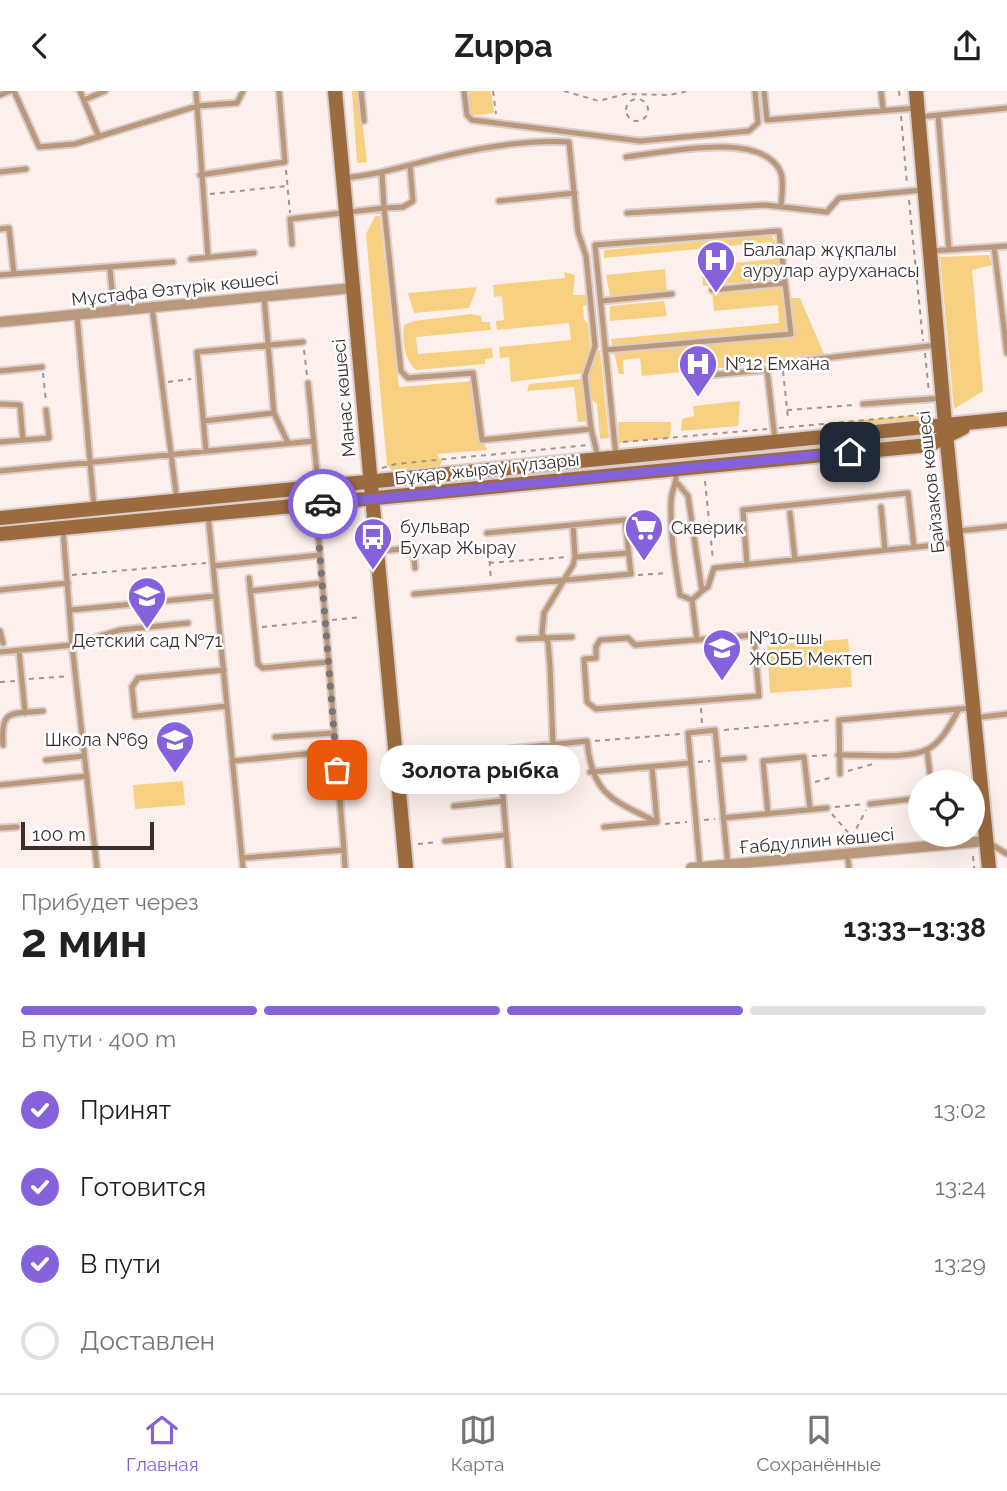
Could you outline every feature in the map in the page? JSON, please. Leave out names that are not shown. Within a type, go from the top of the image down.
[{"type":"street","name":"Манас көшесі","points":[[335,91],[406,868]]},
{"type":"street","name":"Байзақов көшесі","points":[[916,91],[930,251],[931,346],[956,537],[969,712],[989,868]]},
{"type":"street","name":"Мұстафа Өзтүрік көшесі","points":[[0,323],[353,288]]},
{"type":"street","name":"Бұқар жырау гүлзары","points":[[0,518],[617,459],[774,436],[941,428],[1007,419]]},
{"type":"street","name":"Бұқар жырау гүлзары","points":[[0,534],[929,445],[941,428]]},
{"type":"street","name":"Ғабдуллин көшесі","points":[[691,868],[986,841]]},
{"type":"lane","points":[[0,95],[12,91],[39,147],[75,144],[197,106],[237,103],[243,91]]},
{"type":"lane","points":[[80,91],[99,137]]},
{"type":"lane","points":[[84,100],[105,91]]},
{"type":"lane","points":[[196,91],[208,257]]},
{"type":"lane","points":[[200,175],[285,162],[279,91]]},
{"type":"lane","points":[[361,91],[364,121]]},
{"type":"lane","points":[[464,91],[467,115],[472,120],[640,141],[750,131],[758,123],[755,91]]},
{"type":"lane","points":[[764,91],[766,120],[883,109],[938,115],[1007,108]]},
{"type":"lane","points":[[881,91],[883,109]]},
{"type":"lane","points":[[938,115],[949,250]]},
{"type":"lane","points":[[343,178],[382,174],[472,151],[543,141],[569,142],[578,232],[586,256],[595,346],[585,376],[591,429],[599,460]]},
{"type":"lane","points":[[626,157],[716,147],[749,148],[775,164],[780,171],[781,205]]},
{"type":"lane","points":[[292,244],[290,219],[403,207],[413,201],[410,166]]},
{"type":"lane","points":[[0,172],[26,169]]},
{"type":"lane","points":[[382,174],[401,371],[408,378],[473,373],[482,440],[591,429]]},
{"type":"lane","points":[[627,213],[781,205],[788,210],[827,212],[839,198],[925,190]]},
{"type":"lane","points":[[499,201],[575,193]]},
{"type":"lane","points":[[0,229],[9,228],[14,274]]},
{"type":"lane","points":[[605,350],[791,334],[779,231],[595,245],[605,350],[617,459]]},
{"type":"lane","points":[[930,251],[1007,246]]},
{"type":"lane","points":[[994,247],[1007,353]]},
{"type":"lane","points":[[191,259],[254,253]]},
{"type":"lane","points":[[0,275],[110,269],[173,262]]},
{"type":"lane","points":[[110,269],[114,311]]},
{"type":"lane","points":[[712,290],[785,283]]},
{"type":"lane","points":[[998,283],[1007,283]]},
{"type":"lane","points":[[601,301],[672,294]]},
{"type":"lane","points":[[264,297],[274,413],[288,443]]},
{"type":"lane","points":[[152,307],[179,517]]},
{"type":"lane","points":[[77,315],[94,509]]},
{"type":"lane","points":[[206,451],[197,352],[303,342]]},
{"type":"lane","points":[[782,363],[931,346]]},
{"type":"lane","points":[[0,371],[43,367]]},
{"type":"lane","points":[[688,377],[767,370],[774,436]]},
{"type":"lane","points":[[308,383],[318,488]]},
{"type":"lane","points":[[863,404],[936,399]]},
{"type":"lane","points":[[0,404],[20,405],[23,440]]},
{"type":"lane","points":[[0,442],[49,438],[46,410]]},
{"type":"lane","points":[[204,421],[274,413]]},
{"type":"lane","points":[[0,471],[314,441]]},
{"type":"lane","points":[[676,468],[678,484],[688,496],[702,591]]},
{"type":"lane","points":[[678,484],[671,498],[676,572],[680,595],[692,600]]},
{"type":"lane","points":[[747,565],[743,510],[908,493],[914,547]]},
{"type":"lane","points":[[316,505],[345,868]]},
{"type":"lane","points":[[881,507],[885,550]]},
{"type":"lane","points":[[790,513],[795,560]]},
{"type":"lane","points":[[208,514],[243,868]]},
{"type":"lane","points":[[414,594],[631,573],[625,520],[487,533]]},
{"type":"lane","points":[[553,744],[548,678],[551,666],[545,638],[544,613],[575,557],[573,525]]},
{"type":"lane","points":[[692,600],[708,587],[713,568],[914,547],[1007,526]]},
{"type":"lane","points":[[63,528],[72,646],[97,868]]},
{"type":"lane","points":[[377,551],[413,548],[415,568]]},
{"type":"lane","points":[[575,557],[629,552]]},
{"type":"lane","points":[[213,566],[320,555]]},
{"type":"lane","points":[[249,578],[258,664],[263,668],[328,662]]},
{"type":"lane","points":[[0,590],[68,583]]},
{"type":"lane","points":[[250,591],[322,583]]},
{"type":"lane","points":[[71,610],[216,596]]},
{"type":"lane","points":[[692,600],[697,640]]},
{"type":"lane","points":[[0,652],[72,646],[120,630],[188,623]]},
{"type":"lane","points":[[0,631],[3,643]]},
{"type":"lane","points":[[754,635],[759,695],[700,700],[596,709],[587,702],[584,659],[596,658],[596,647],[600,640],[628,638],[635,645],[754,635]]},
{"type":"lane","points":[[519,639],[572,637]]},
{"type":"lane","points":[[19,650],[25,713]]},
{"type":"lane","points":[[224,670],[138,678],[133,681],[132,697],[135,716],[227,706]]},
{"type":"lane","points":[[3,745],[1,725],[4,718],[43,711]]},
{"type":"lane","points":[[838,755],[899,755],[927,750],[969,712]]},
{"type":"lane","points":[[840,774],[839,720],[969,712],[1007,714]]},
{"type":"lane","points":[[700,868],[688,733],[715,730],[728,866]]},
{"type":"lane","points":[[275,737],[334,733]]},
{"type":"lane","points":[[509,868],[499,750],[587,741],[590,772],[600,786],[621,805],[657,822]]},
{"type":"lane","points":[[927,750],[930,770]]},
{"type":"lane","points":[[232,761],[335,751]]},
{"type":"lane","points":[[46,760],[84,756]]},
{"type":"lane","points":[[768,814],[763,761],[804,757],[810,809]]},
{"type":"lane","points":[[718,760],[744,758]]},
{"type":"lane","points":[[590,772],[690,763]]},
{"type":"lane","points":[[652,767],[657,822]]},
{"type":"lane","points":[[0,785],[87,776]]},
{"type":"lane","points":[[870,804],[908,799]]},
{"type":"lane","points":[[454,806],[503,801]]},
{"type":"lane","points":[[723,818],[827,808]]},
{"type":"lane","points":[[604,827],[657,822]]},
{"type":"lane","points":[[0,828],[17,827]]},
{"type":"lane","points":[[444,841],[506,835]]},
{"type":"lane","points":[[986,841],[1007,854]]},
{"type":"lane","points":[[242,858],[344,850]]},
{"type":"lane","points":[[847,854],[849,868]]},
{"type":"path","points":[[493,91],[497,125]]},
{"type":"path","points":[[564,91],[599,101],[636,94],[670,95],[688,91]]},
{"type":"path","points":[[899,91],[908,190],[931,346],[936,399],[931,414]]},
{"type":"path","points":[[636,94],[636,99]]},
{"type":"path","points":[[636,99],[646,104],[648,112],[644,118],[637,121],[628,117],[625,111],[627,104],[636,99]]},
{"type":"path","points":[[285,162],[290,219]]},
{"type":"path","points":[[202,195],[287,186]]},
{"type":"path","points":[[303,342],[308,383]]},
{"type":"path","points":[[782,363],[788,418]]},
{"type":"path","points":[[43,367],[46,410]]},
{"type":"path","points":[[160,382],[200,379]]},
{"type":"path","points":[[787,410],[863,404]]},
{"type":"path","points":[[615,443],[774,436],[931,414]]},
{"type":"path","points":[[931,414],[941,428]]},
{"type":"path","points":[[382,468],[396,464],[596,445]]},
{"type":"path","points":[[705,481],[713,568]]},
{"type":"path","points":[[487,533],[491,587]]},
{"type":"path","points":[[489,563],[575,557]]},
{"type":"path","points":[[68,575],[202,562],[213,566]]},
{"type":"path","points":[[254,628],[362,617]]},
{"type":"path","points":[[0,682],[75,675]]},
{"type":"path","points":[[700,700],[703,731]]},
{"type":"path","points":[[715,730],[839,720]]},
{"type":"path","points":[[587,741],[688,733]]},
{"type":"path","points":[[411,759],[499,750]]},
{"type":"path","points":[[804,757],[838,755]]},
{"type":"path","points":[[690,763],[718,760]]},
{"type":"path","points":[[807,783],[876,763]]},
{"type":"path","points":[[827,808],[870,804]]},
{"type":"path","points":[[827,808],[852,837],[870,804]]},
{"type":"path","points":[[418,844],[444,841]]},
{"type":"path","points":[[973,856],[974,868]]},
{"type":"shaded area","points":[[352,91],[359,91],[367,162],[357,163]]},
{"type":"shaded area","points":[[467,91],[491,91],[494,113],[469,116]]},
{"type":"shaded area","points":[[375,216],[380,216],[399,387],[474,381],[482,439],[487,450],[437,454],[442,462],[439,467],[393,471],[387,465],[366,234]]},
{"type":"shaded area","points":[[771,235],[779,256],[776,279],[703,286],[701,266],[774,259],[772,242],[604,258],[604,250]]},
{"type":"shaded area","points":[[989,255],[992,265],[972,270],[983,391],[954,409],[940,257]]},
{"type":"shaded area","points":[[665,269],[667,292],[610,296],[606,275]]},
{"type":"shaded area","points":[[564,272],[575,275],[573,295],[586,295],[584,319],[588,324],[590,347],[584,373],[511,382],[509,357],[500,358],[499,347],[571,340],[569,323],[497,330],[496,321],[504,320],[502,296],[494,297],[493,285],[565,278]]},
{"type":"shaded area","points":[[785,283],[787,298],[800,298],[824,354],[778,358],[778,362],[642,376],[640,358],[623,360],[624,374],[619,374],[611,339],[779,323],[778,305],[714,311],[712,290]]},
{"type":"shaded area","points":[[477,287],[469,308],[414,313],[408,293]]},
{"type":"shaded area","points":[[664,301],[667,316],[610,321],[610,306]]},
{"type":"shaded area","points":[[471,314],[481,316],[482,322],[490,322],[491,330],[416,337],[418,354],[492,348],[493,358],[485,359],[485,364],[416,370],[412,366],[405,349],[404,325],[414,321]]},
{"type":"shaded area","points":[[596,351],[600,351],[609,438],[600,439],[597,404],[589,398],[588,375]]},
{"type":"shaded area","points":[[582,379],[588,421],[578,422],[574,387],[527,391],[529,384]]},
{"type":"shaded area","points":[[740,401],[738,426],[681,431],[682,419],[694,416],[693,406]]},
{"type":"shaded area","points":[[925,414],[922,422],[826,432],[822,424]]},
{"type":"shaded area","points":[[618,422],[671,422],[670,438],[619,443]]},
{"type":"shaded area","points":[[927,432],[928,441],[393,493],[393,485]]},
{"type":"shaded area","points":[[848,639],[852,687],[770,693],[767,645]]},
{"type":"shaded area","points":[[183,781],[185,805],[135,809],[133,785]]},
{"type":"way so far","points":[[323,504],[316,505],[337,770]]},
{"type":"place","name":"Балалар жұқпалы аурулар ауруханасы","points":[[716,294]]},
{"type":"place","name":"№12 Емхана","points":[[698,398]]},
{"type":"place","name":"Скверик","points":[[644,562]]},
{"type":"place","name":"бульвар Бухар Жырау","points":[[373,571]]},
{"type":"place","name":"Детский сад №71","points":[[147,630]]},
{"type":"place","name":"№10-шы ЖОББ Мектеп","points":[[722,682]]},
{"type":"place","name":"Золота рыбка","points":[[337,770]]},
{"type":"place","name":"Школа №69","points":[[175,774]]},
{"type":"route","points":[[323,504],[850,452]]}]
